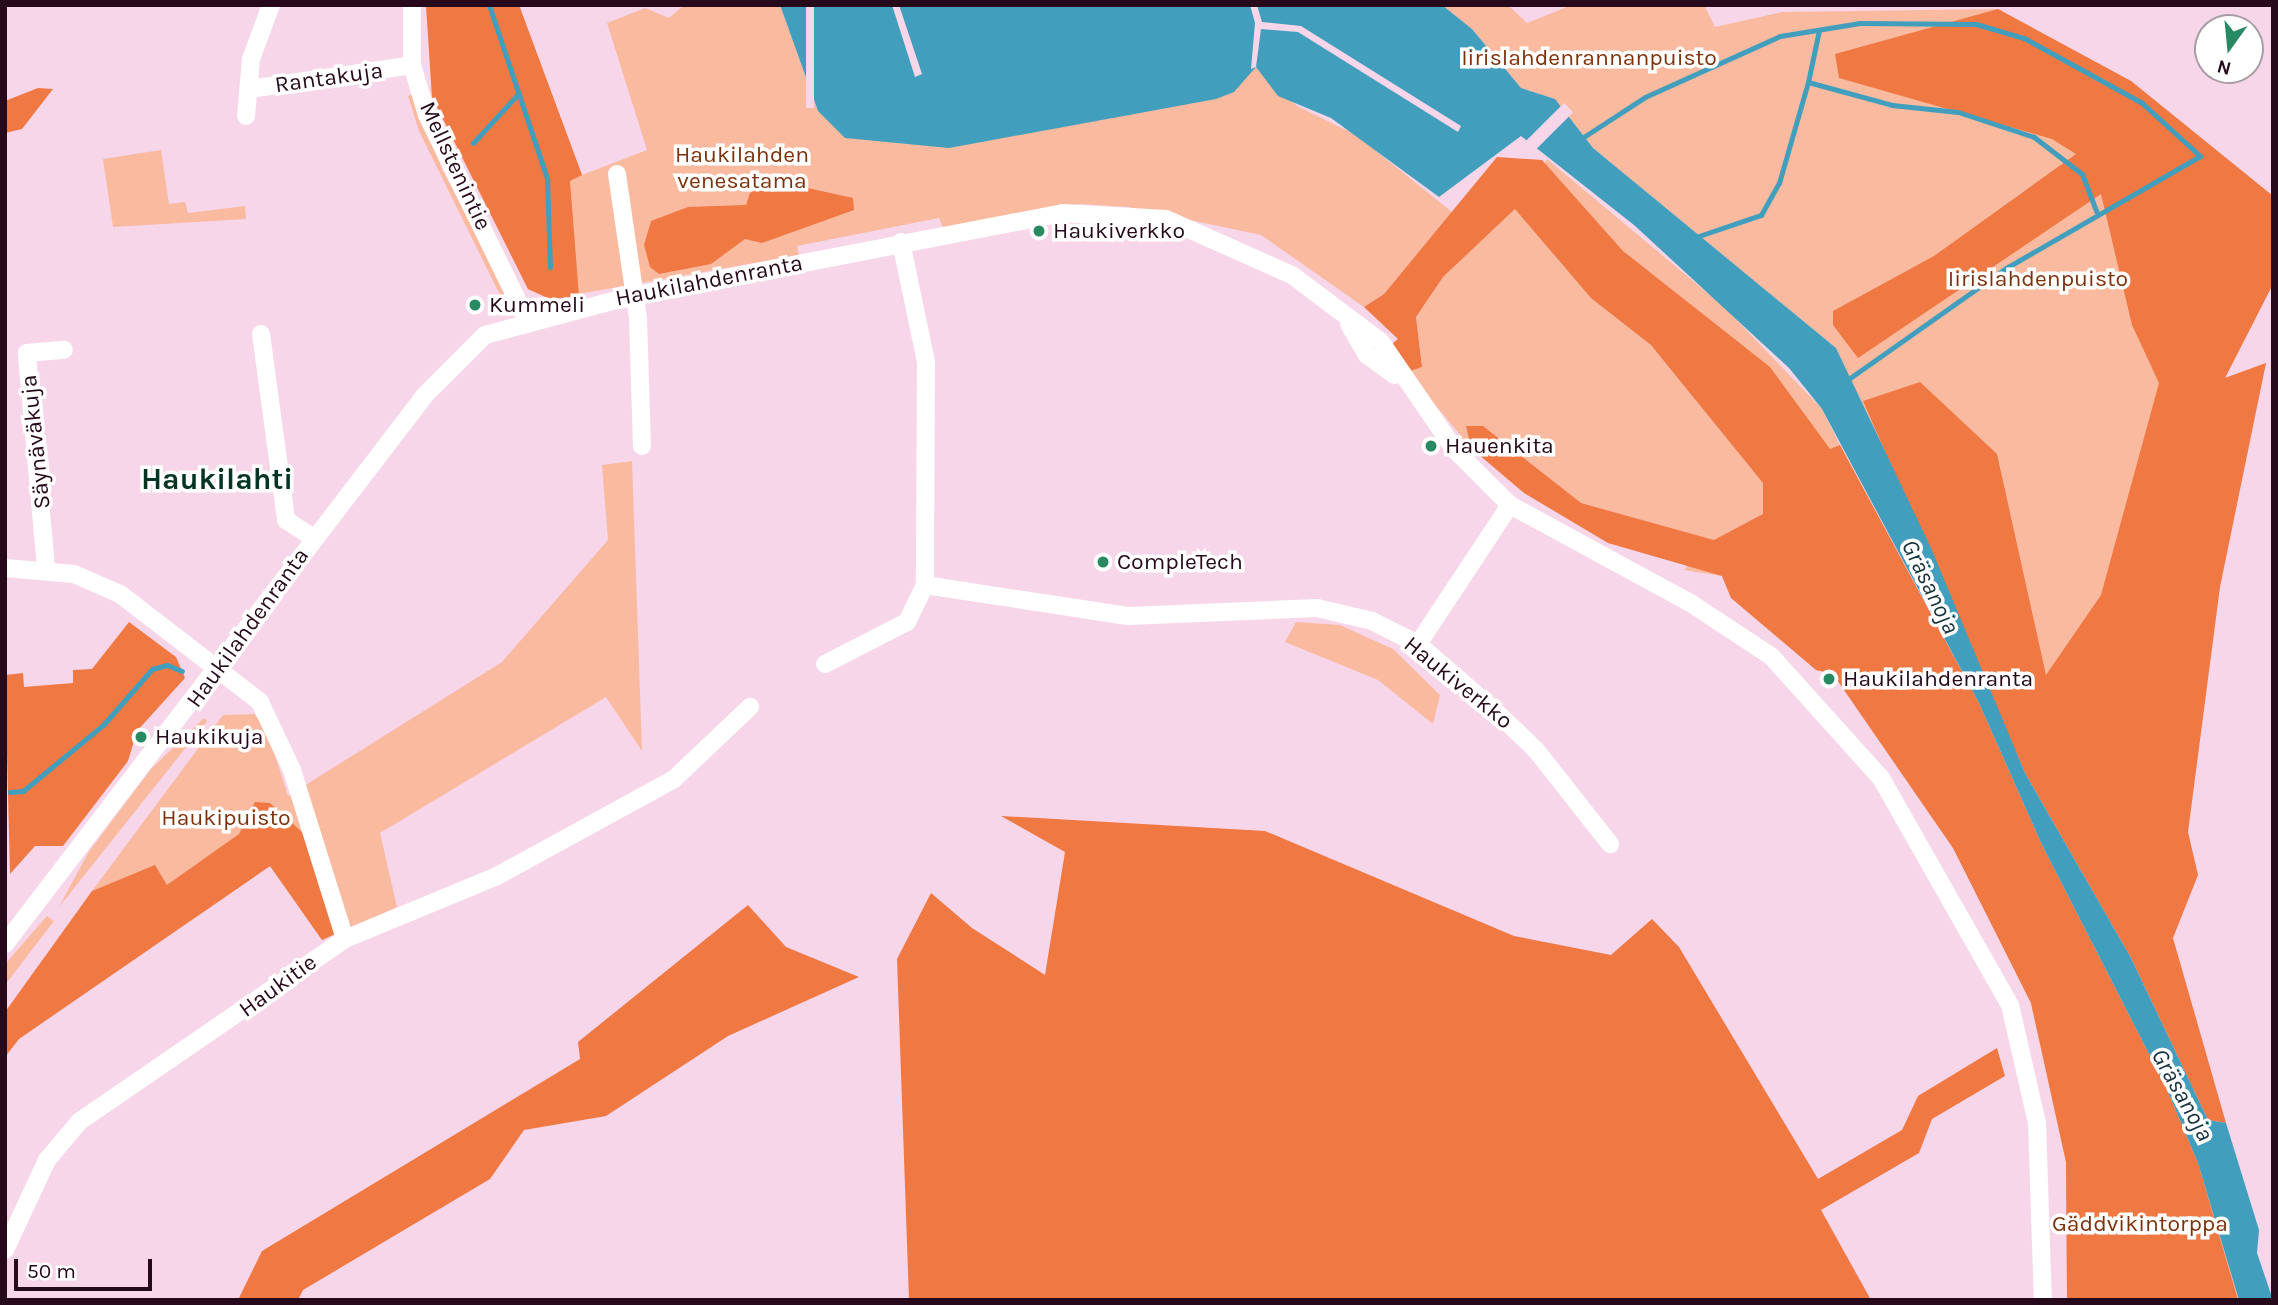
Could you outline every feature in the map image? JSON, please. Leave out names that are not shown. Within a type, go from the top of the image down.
[{"type":"street","name":"Rantakuja","points":[[271,5],[251,59],[250,89],[412,65]]},
{"type":"street","name":"Mellstenintie","points":[[412,5],[412,65],[427,114],[527,320]]},
{"type":"street","points":[[246,116],[250,89]]},
{"type":"street","points":[[617,174],[632,296],[642,446]]},
{"type":"street","name":"Haukilahdenranta","points":[[5,944],[314,538],[469,346],[527,320],[901,242],[1063,213],[1166,219],[1244,248],[1292,275],[1346,319],[1367,355],[1401,379],[1455,450],[1510,505],[1689,601],[1761,648],[1801,682],[1881,778],[2010,1005],[2037,1123],[2043,1300]]},
{"type":"street","points":[[825,664],[907,622],[925,585],[926,362],[901,242]]},
{"type":"street","points":[[261,334],[286,520],[314,538]]},
{"type":"street","name":"Säynäväkuja","points":[[46,568],[27,353],[64,350]]},
{"type":"street","points":[[1418,644],[1510,505]]},
{"type":"street","points":[[5,568],[46,568],[120,594],[218,665],[260,702],[279,735],[345,939],[497,876],[674,779],[750,707]]},
{"type":"street","name":"Haukiverkko","points":[[925,585],[1128,616],[1264,607],[1345,611],[1418,644],[1536,750],[1610,844]]},
{"type":"street","name":"Haukitie","points":[[5,1250],[47,1160],[79,1122],[345,939]]},
{"type":"green space","name":"Haukilahden venesatama","points":[[426,5],[519,5],[582,175],[647,150],[607,23],[645,8],[669,18],[684,5],[780,5],[818,111],[1243,80],[1256,67],[1297,106],[1356,135],[1452,212],[1384,294],[1364,307],[1261,235],[1128,207],[1079,204],[943,228],[939,218],[797,246],[799,255],[550,299],[528,289],[432,97]]},
{"type":"green space","points":[[426,5],[519,5],[582,175],[570,181],[579,296],[550,299],[528,289],[432,97]]},
{"type":"green space","name":"Iirislahdenpuisto","points":[[1442,5],[1508,5],[1527,23],[1572,5],[1704,5],[1715,27],[1782,12],[1998,9],[2131,81],[2273,196],[2273,284],[2225,378],[2266,363],[2247,449],[2106,861],[1875,442],[1836,348],[1593,148],[1555,99],[1521,88],[1472,29]]},
{"type":"green space","points":[[1998,9],[2131,81],[2273,196],[2273,284],[2225,378],[2266,363],[2220,587],[2188,832],[2198,875],[2173,938],[2226,1123],[2208,1120],[2131,958],[2025,773],[1863,401],[1920,382],[1997,454],[2046,675],[2101,595],[2159,383],[2132,325],[2101,194],[1858,358],[1833,325],[1833,311],[1934,256],[2076,154],[2052,139],[1839,78],[1835,54]]},
{"type":"green space","points":[[38,88],[53,89],[22,129],[5,133],[5,101]]},
{"type":"green space","points":[[413,94],[443,171],[505,290],[504,303],[419,131],[408,96]]},
{"type":"green space","points":[[161,150],[169,204],[185,202],[188,213],[245,206],[246,219],[113,227],[103,159]]},
{"type":"green space","name":"Gäddvikintorppa","points":[[1497,157],[1542,160],[1623,251],[1770,367],[1830,449],[1840,445],[1979,703],[2042,845],[2166,1087],[2198,1163],[2238,1300],[2067,1300],[2066,1162],[2031,1003],[1953,848],[1833,674],[1816,670],[1731,598],[1722,576],[1608,543],[1524,493],[1471,448],[1466,426],[1483,426],[1581,503],[1714,540],[1763,514],[1763,483],[1651,345],[1591,298],[1515,209],[1443,277],[1416,317],[1422,367],[1408,372],[1392,344],[1398,339],[1364,307],[1384,294]]},
{"type":"green space","name":"Gäddvikintorppa","points":[[1547,159],[1723,306],[1822,409],[2198,1163],[2239,1300],[2067,1300],[2066,1162],[2031,1003],[1953,848],[1833,674],[1816,670],[1841,586],[1731,598],[1722,576],[1684,570],[1713,540],[1581,503],[1466,426],[1471,448],[1408,372],[1422,367],[1416,317],[1443,277],[1515,209]]},
{"type":"green space","points":[[771,180],[853,198],[854,210],[762,243],[745,239],[711,264],[659,274],[650,267],[644,245],[651,221],[688,207],[746,205],[750,193]]},
{"type":"green space","name":"Haukipuisto","points":[[632,461],[642,751],[606,697],[380,833],[397,907],[322,940],[270,866],[189,922],[155,866],[92,891],[223,715],[254,714],[266,727],[288,796],[502,662],[608,540],[602,465]]},
{"type":"green space","points":[[129,622],[176,657],[185,678],[137,731],[128,761],[63,846],[35,846],[10,874],[5,675],[23,673],[24,687],[73,683],[73,670],[92,669]]},
{"type":"green space","points":[[1296,622],[1340,625],[1393,649],[1440,695],[1433,724],[1378,680],[1285,642]]},
{"type":"green space","points":[[204,718],[207,721],[59,907],[88,853],[151,769]]},
{"type":"green space","points":[[255,802],[270,803],[303,833],[335,934],[322,940],[270,866],[19,1039],[5,1057],[5,1012],[92,891],[155,865],[167,885],[239,834]]},
{"type":"green space","points":[[1001,816],[1265,831],[1514,936],[1611,955],[1652,919],[1679,947],[1818,1179],[1902,1130],[1918,1096],[1997,1048],[2005,1076],[1932,1119],[1919,1153],[1821,1210],[1871,1300],[909,1300],[897,959],[931,893],[972,928],[1045,975],[1065,852]]},
{"type":"green space","points":[[748,905],[786,947],[859,977],[728,1036],[606,1116],[524,1130],[490,1179],[303,1290],[298,1300],[238,1300],[262,1251],[580,1059],[578,1042]]},
{"type":"green space","points":[[47,916],[54,921],[5,985],[5,964]]},
{"type":"water","name":"Gräsanoja","points":[[780,5],[1442,5],[1472,29],[1521,88],[1555,99],[1593,148],[1836,348],[1931,548],[2025,773],[2131,958],[2208,1120],[2226,1123],[2259,1230],[2257,1253],[2273,1300],[2239,1300],[2198,1163],[2166,1087],[2042,845],[1979,703],[1822,409],[1789,368],[1634,225],[1521,136],[1439,197],[1331,118],[1278,96],[1256,67],[1234,92],[1216,99],[949,148],[845,138],[818,111]]},
{"type":"pier","points":[[806,5],[814,5],[814,108],[806,108]]},
{"type":"pier","points":[[892,5],[899,5],[922,74],[915,77]]},
{"type":"pier","points":[[1250,5],[1257,5],[1262,22],[1301,26],[1461,126],[1458,132],[1298,32],[1261,29],[1256,67],[1251,69],[1255,23]]},
{"type":"pier","points":[[1564,103],[1573,112],[1534,152],[1524,143]]},
{"type":"waterway","points":[[489,5],[547,178],[550,267]]},
{"type":"waterway","points":[[1582,138],[1645,97],[1780,36],[1860,23],[1976,24],[2024,38],[2142,103],[2200,156],[2006,268],[1847,380]]},
{"type":"waterway","points":[[1819,30],[1808,82],[1892,105],[1958,112],[2034,137],[2082,174],[2096,211]]},
{"type":"waterway","points":[[1690,239],[1761,215],[1779,183],[1808,82]]},
{"type":"waterway","points":[[473,143],[517,95]]},
{"type":"waterway","points":[[10,792],[23,791],[104,724],[152,669],[167,665],[182,671]]},
{"type":"place","name":"Haukiverkko","points":[[1039,231]]},
{"type":"place","name":"Kummeli","points":[[475,305]]},
{"type":"place","name":"Hauenkita","points":[[1431,446]]},
{"type":"place","name":"CompleTech","points":[[1103,562]]},
{"type":"place","name":"Haukilahdenranta","points":[[1829,679]]},
{"type":"place","name":"Haukikuja","points":[[141,737]]},
{"type":"district","name":"Haukilahti","points":[[217,479]]},
{"type":"park label","name":"Iirislahdenrannanpuisto","points":[[1589,58]]}]
